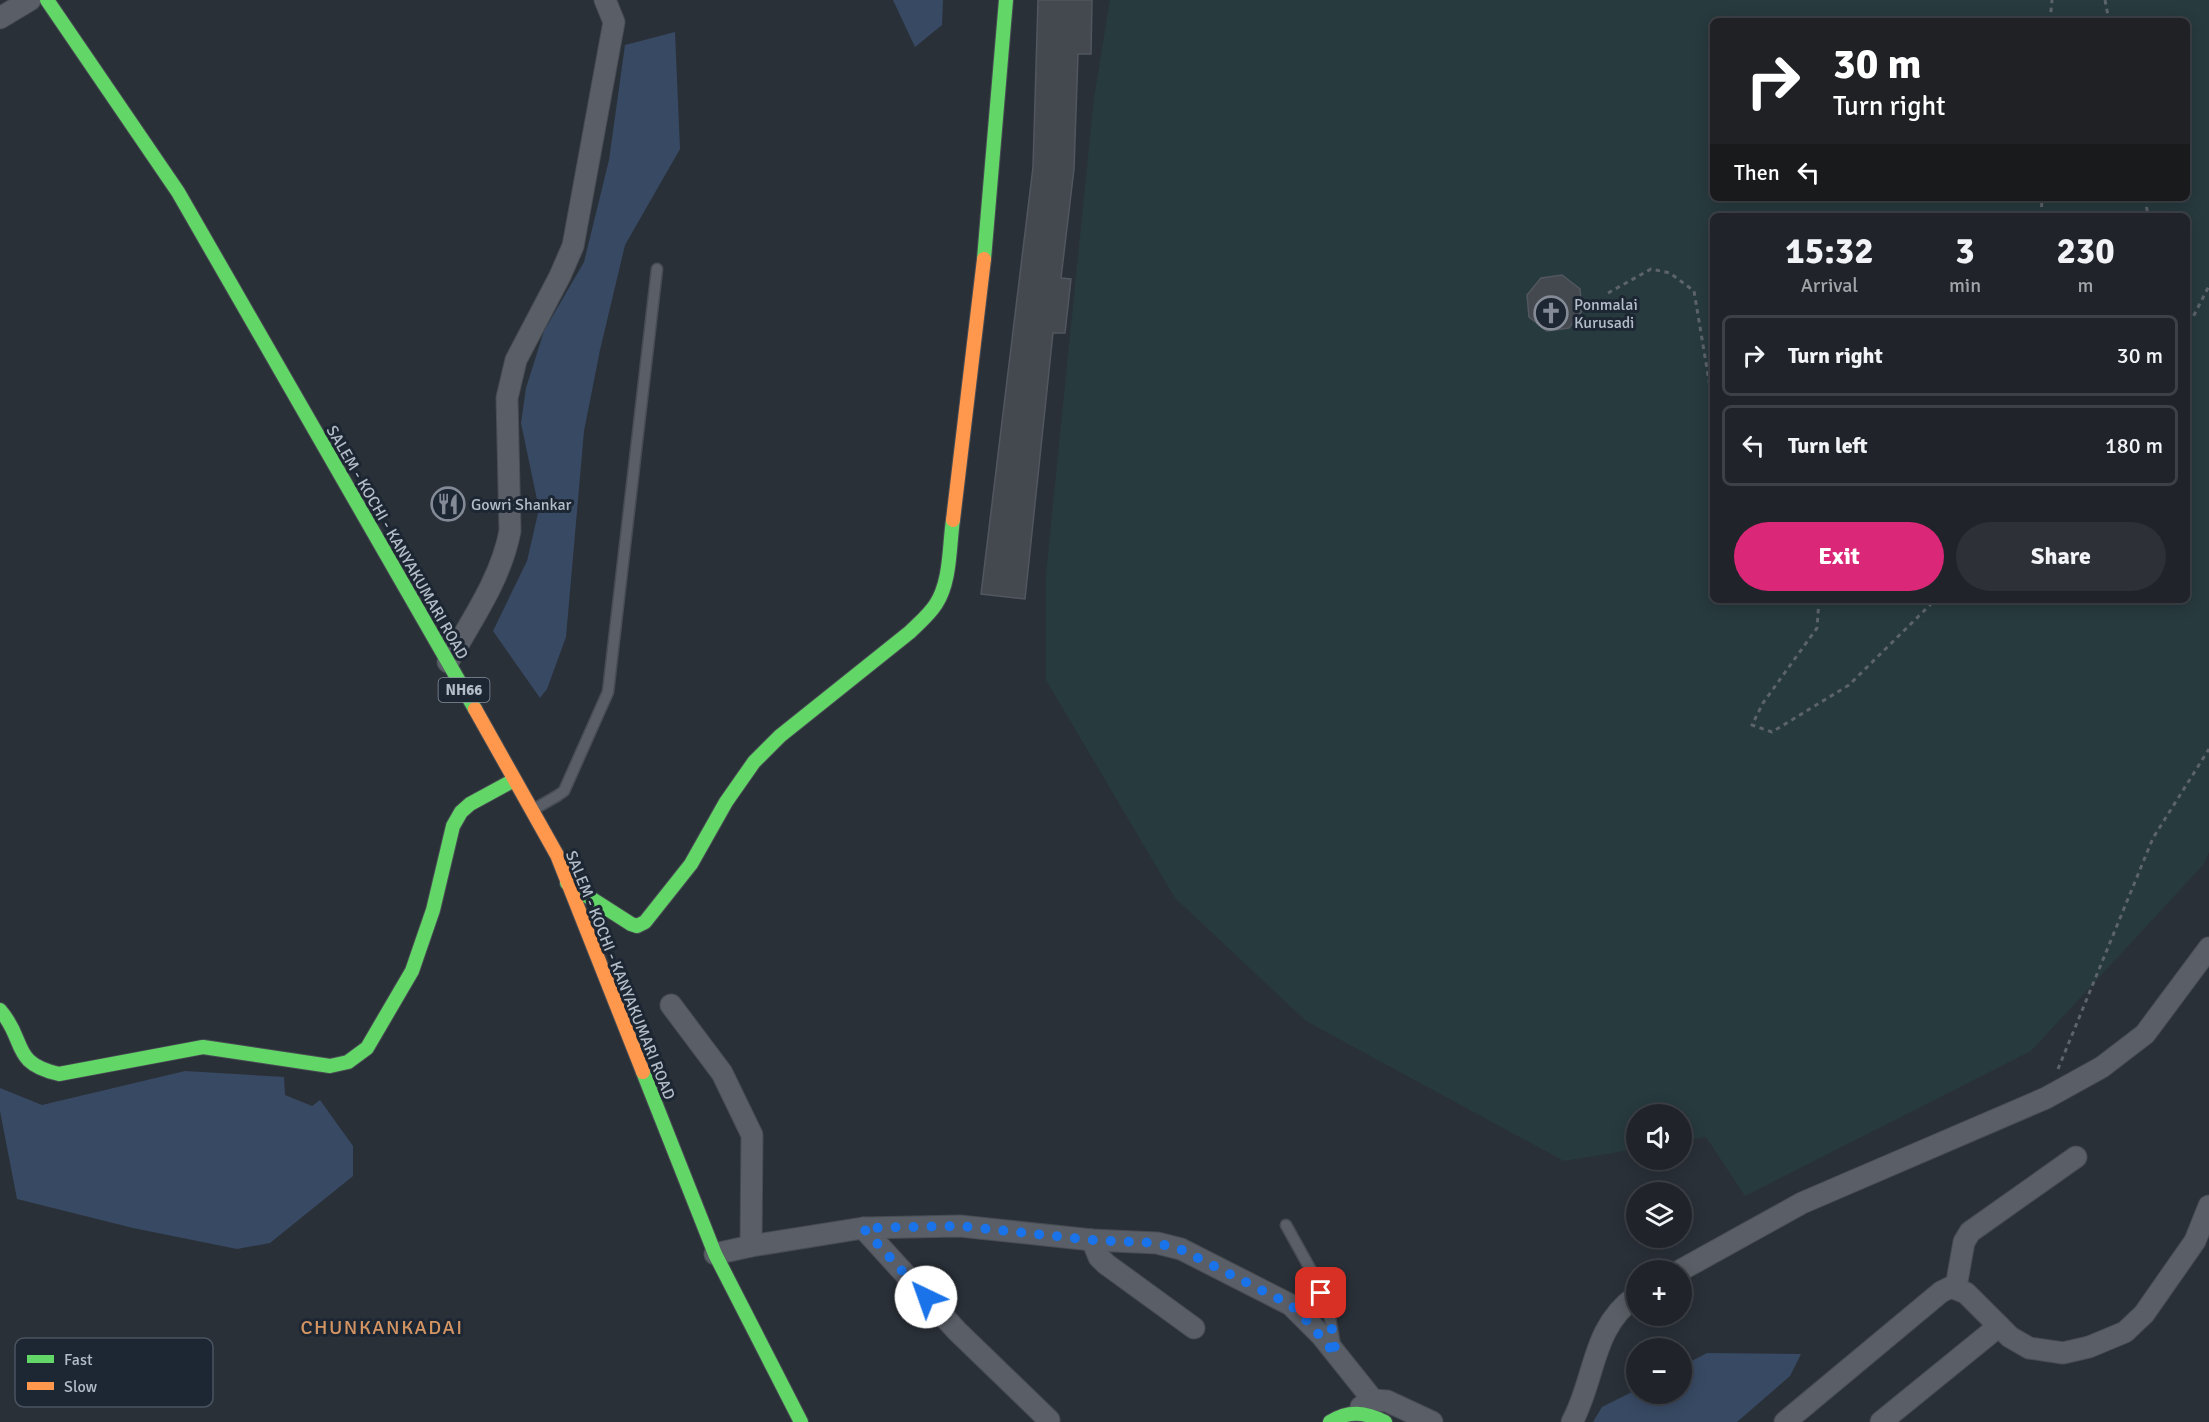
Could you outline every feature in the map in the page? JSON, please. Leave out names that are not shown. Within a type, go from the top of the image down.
[{"type":"main road","name":"SALEM - KOCHI - KANYAKUMARI ROAD","points":[[47,0],[178,192],[557,855],[715,1254],[801,1422]]},
{"type":"main road","points":[[567,883],[631,924],[637,926],[645,922],[691,864],[726,802],[754,762],[780,736],[910,632],[938,602],[945,583],[982,279],[1006,0]]},
{"type":"main road","points":[[0,1010],[10,1023],[21,1052],[30,1065],[44,1072],[59,1074],[203,1047],[330,1066],[348,1062],[368,1048],[412,971],[433,910],[453,826],[461,812],[470,804],[514,780]]},
{"type":"main road","points":[[1330,1422],[1365,1406],[1385,1422]]},
{"type":"street","points":[[0,18],[30,0]]},
{"type":"street","points":[[448,662],[493,583],[507,547],[510,531],[507,398],[516,360],[573,246],[614,22],[605,0]]},
{"type":"street","points":[[1692,1264],[1802,1203],[2046,1098],[2102,1067],[2145,1034],[2209,948]]},
{"type":"street","points":[[671,1005],[722,1073],[752,1135],[751,1246]]},
{"type":"street","points":[[1956,1287],[1964,1242],[1970,1233],[2076,1157]]},
{"type":"street","points":[[1785,1422],[1941,1292],[1951,1287],[1956,1287],[1966,1293],[2010,1337],[2029,1348],[2063,1353],[2101,1343],[2125,1332],[2144,1314],[2195,1241],[2209,1206]]},
{"type":"street","points":[[715,1254],[863,1228],[960,1226],[1092,1240],[1156,1243],[1180,1249],[1291,1305],[1336,1355],[1365,1406],[1387,1401],[1424,1419]]},
{"type":"street","points":[[863,1228],[957,1331],[1049,1420]]},
{"type":"street","points":[[1092,1240],[1099,1257],[1106,1264],[1194,1328]]},
{"type":"street","points":[[1572,1422],[1606,1327],[1626,1305]]},
{"type":"street","points":[[1881,1422],[1999,1326]]},
{"type":"lane","points":[[532,811],[564,790],[608,692],[657,269]]},
{"type":"lane","points":[[1286,1225],[1313,1274],[1329,1312],[1336,1355]]},
{"type":"path","points":[[2050,18],[2052,0]]},
{"type":"path","points":[[2105,0],[2108,18]]},
{"type":"path","points":[[1608,293],[1650,269],[1670,273],[1694,291],[1710,387]]},
{"type":"path","points":[[2190,318],[2192,319],[2209,286]]},
{"type":"path","points":[[1819,603],[1817,628],[1763,703],[1752,725],[1772,732],[1849,685],[1932,603]]},
{"type":"path","points":[[2046,1098],[2153,838],[2209,748]]},
{"type":"green space","points":[[1110,0],[2209,0],[2209,852],[2203,865],[2031,1051],[1745,1196],[1706,1137],[1692,1139],[1692,1104],[1626,1104],[1626,1151],[1564,1161],[1306,1021],[1175,898],[1046,680],[1046,574],[1094,98]]},
{"type":"water","points":[[893,0],[943,0],[942,25],[915,47]]},
{"type":"water","points":[[675,32],[680,149],[625,245],[600,350],[584,431],[566,637],[547,689],[540,698],[493,631],[527,561],[539,509],[521,423],[526,388],[544,331],[584,262],[609,160],[625,45]]},
{"type":"water","points":[[185,1071],[284,1077],[285,1095],[312,1106],[320,1100],[353,1146],[353,1176],[270,1243],[237,1249],[133,1228],[17,1199],[0,1111],[0,1088],[42,1105]]},
{"type":"water","points":[[1707,1353],[1801,1354],[1790,1376],[1737,1422],[1593,1422],[1602,1407],[1626,1395],[1626,1404],[1692,1404],[1692,1361]]},
{"type":"building","points":[[1038,0],[1092,0],[1091,54],[1078,54],[1074,169],[1061,278],[1071,279],[1065,333],[1053,333],[1025,599],[981,594],[1033,167]]},
{"type":"building","points":[[1562,275],[1580,289],[1582,311],[1569,328],[1547,331],[1529,317],[1527,295],[1541,278]]},
{"type":"traffic: fast","points":[[47,0],[178,192],[475,709]]},
{"type":"traffic: fast","points":[[984,259],[1006,0]]},
{"type":"traffic: fast","points":[[567,883],[631,924],[637,926],[645,922],[691,864],[726,802],[754,762],[780,736],[910,632],[933,608],[941,595],[947,574],[953,520]]},
{"type":"traffic: fast","points":[[0,1010],[26,1057],[33,1064],[59,1074],[203,1047],[330,1066],[348,1062],[367,1048],[412,971],[433,910],[453,826],[461,812],[470,804],[514,780]]},
{"type":"traffic: fast","points":[[643,1072],[715,1254],[801,1422]]},
{"type":"traffic: fast","points":[[1330,1422],[1350,1414],[1364,1414],[1385,1422]]},
{"type":"traffic: slow","points":[[953,520],[984,259]]},
{"type":"traffic: slow","points":[[475,709],[557,855],[643,1072]]},
{"type":"place","name":"Ponmalai Kurusadi","points":[[1551,313]]},
{"type":"place","name":"Gowri Shankar","points":[[448,504]]},
{"type":"district","name":"CHUNKANKADAI","points":[[382,1327]]},
{"type":"route","points":[[926,1297],[863,1228],[960,1226],[1092,1240],[1156,1243],[1180,1249],[1291,1305],[1321,1335],[1336,1355],[1329,1312],[1321,1293]]}]
